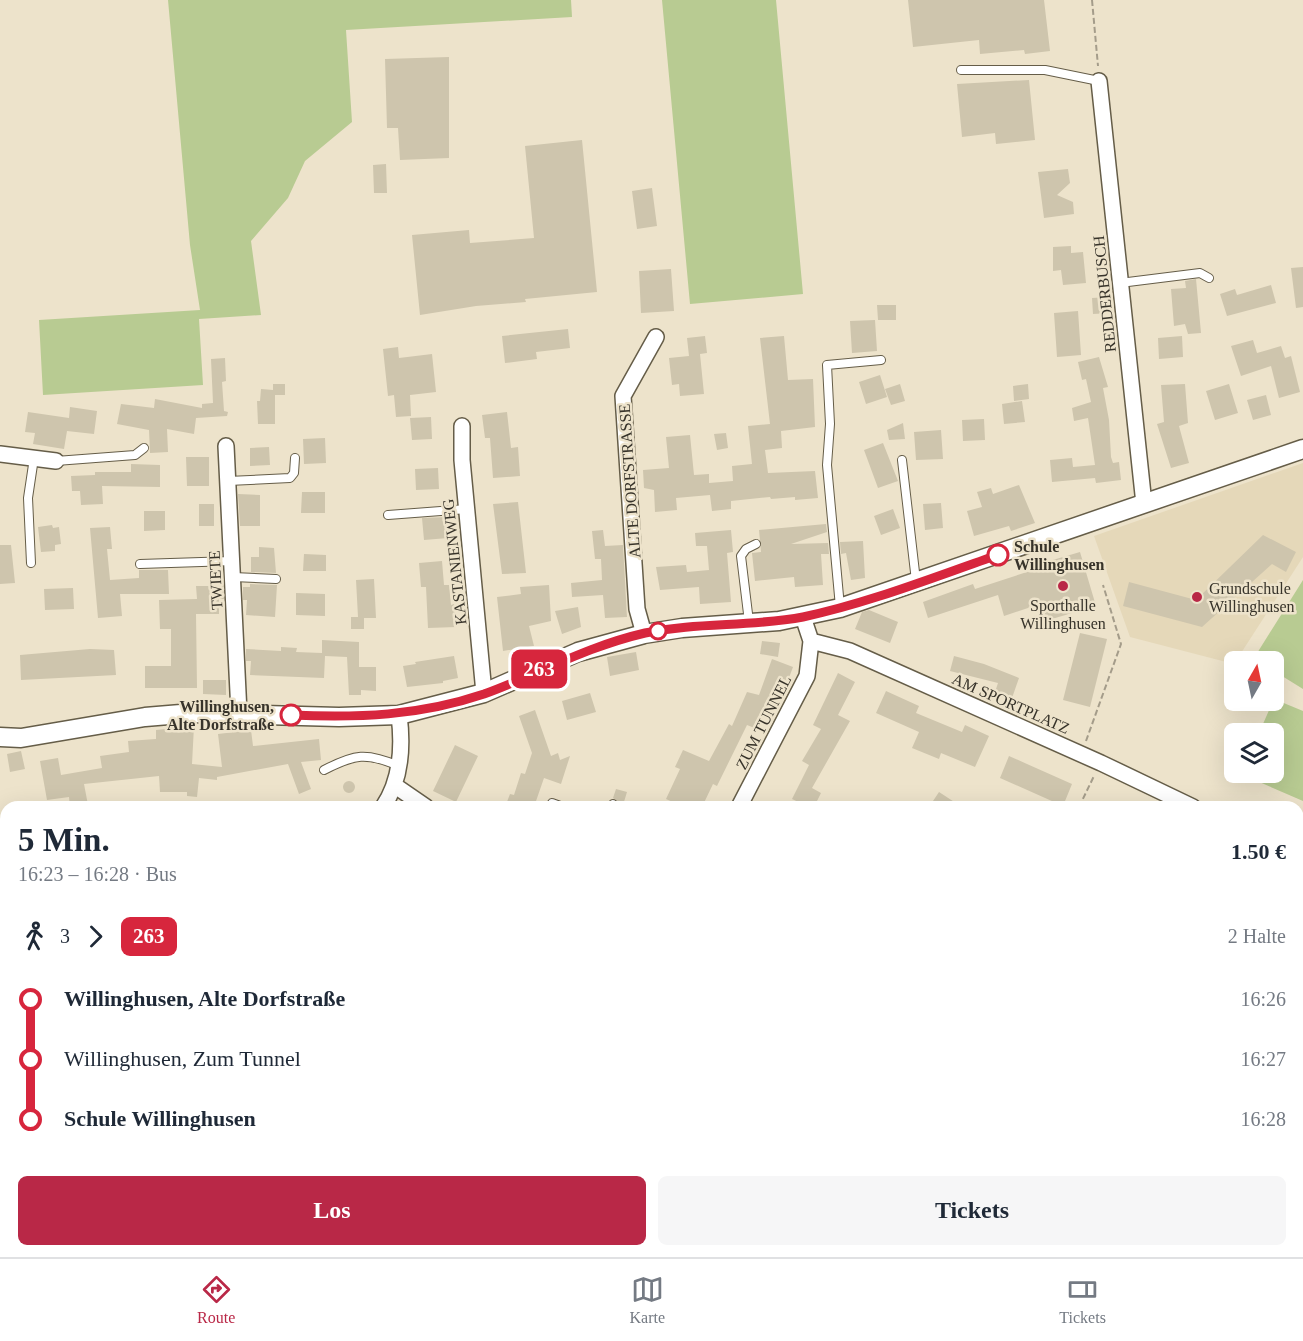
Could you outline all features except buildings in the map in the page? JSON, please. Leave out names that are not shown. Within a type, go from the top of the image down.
[{"type":"street","name":"REDDERBUSCH","points":[[1099,81],[1144,504]]},
{"type":"street","name":"ALTE DORFSTRASSE","points":[[644,634],[638,609],[623,396],[656,337]]},
{"type":"street","name":"KASTANIENWEG","points":[[462,426],[462,460],[484,693]]},
{"type":"street","name":"TWIETE","points":[[226,446],[239,713]]},
{"type":"street","points":[[0,737],[21,738],[145,717],[239,713],[339,717],[399,715],[484,693],[578,652],[644,634],[682,627],[802,617],[840,608],[1303,449]]},
{"type":"street","points":[[0,454],[56,461]]},
{"type":"street","name":"ZUM TUNNEL","points":[[742,801],[807,676],[811,641],[802,617]]},
{"type":"street","name":"AM SPORTPLATZ","points":[[811,641],[850,651],[1101,763],[1180,801]]},
{"type":"street","points":[[386,801],[394,785],[403,746],[399,715]]},
{"type":"street","points":[[394,785],[417,801]]},
{"type":"lane","points":[[962,70],[1045,70],[1099,81]]},
{"type":"lane","points":[[1120,283],[1200,273],[1209,278]]},
{"type":"lane","points":[[840,608],[827,465],[830,424],[827,365],[881,360]]},
{"type":"lane","points":[[56,461],[116,458],[135,455],[144,448]]},
{"type":"lane","points":[[31,563],[28,498],[34,458]]},
{"type":"lane","points":[[228,481],[290,478],[294,473],[295,458]]},
{"type":"lane","points":[[902,460],[917,583]]},
{"type":"lane","points":[[388,515],[467,509]]},
{"type":"lane","points":[[749,623],[741,556],[746,549],[756,544]]},
{"type":"lane","points":[[140,564],[232,561]]},
{"type":"lane","points":[[233,577],[276,579]]},
{"type":"lane","points":[[324,770],[359,755],[381,758],[399,766]]},
{"type":"path","points":[[1092,0],[1099,81]]},
{"type":"path","points":[[1081,754],[1121,644],[1103,585]]},
{"type":"path","points":[[1082,801],[1101,763]]},
{"type":"shaded area","name":"Grundschule Willinghusen","points":[[1303,463],[1303,557],[1242,651],[1224,651],[1224,661],[1130,637],[1094,536]]},
{"type":"green space","points":[[168,0],[571,0],[572,17],[346,30],[352,122],[305,161],[288,198],[251,241],[261,315],[199,319],[203,385],[43,395],[39,320],[200,310],[190,245]]},
{"type":"green space","points":[[662,0],[776,0],[803,294],[690,304]]},
{"type":"green space","points":[[1303,580],[1303,689],[1284,677],[1284,651],[1258,651]]},
{"type":"green space","points":[[1284,703],[1303,711],[1303,801],[1262,783],[1284,783],[1284,723],[1263,723],[1269,711],[1284,711]]},
{"type":"bus line","name":"263","points":[[291,715],[339,717],[399,715],[484,693],[578,652],[644,634],[682,627],[779,621],[802,617],[840,608],[998,555]]},
{"type":"place","name":"Schule Willinghusen","points":[[998,555]]},
{"type":"place","name":"Sporthalle Willinghusen","points":[[1063,586]]},
{"type":"place","name":"Grundschule Willinghusen","points":[[1197,597]]},
{"type":"place","name":"Willinghusen, Alte Dorfstraße","points":[[291,715]]}]
